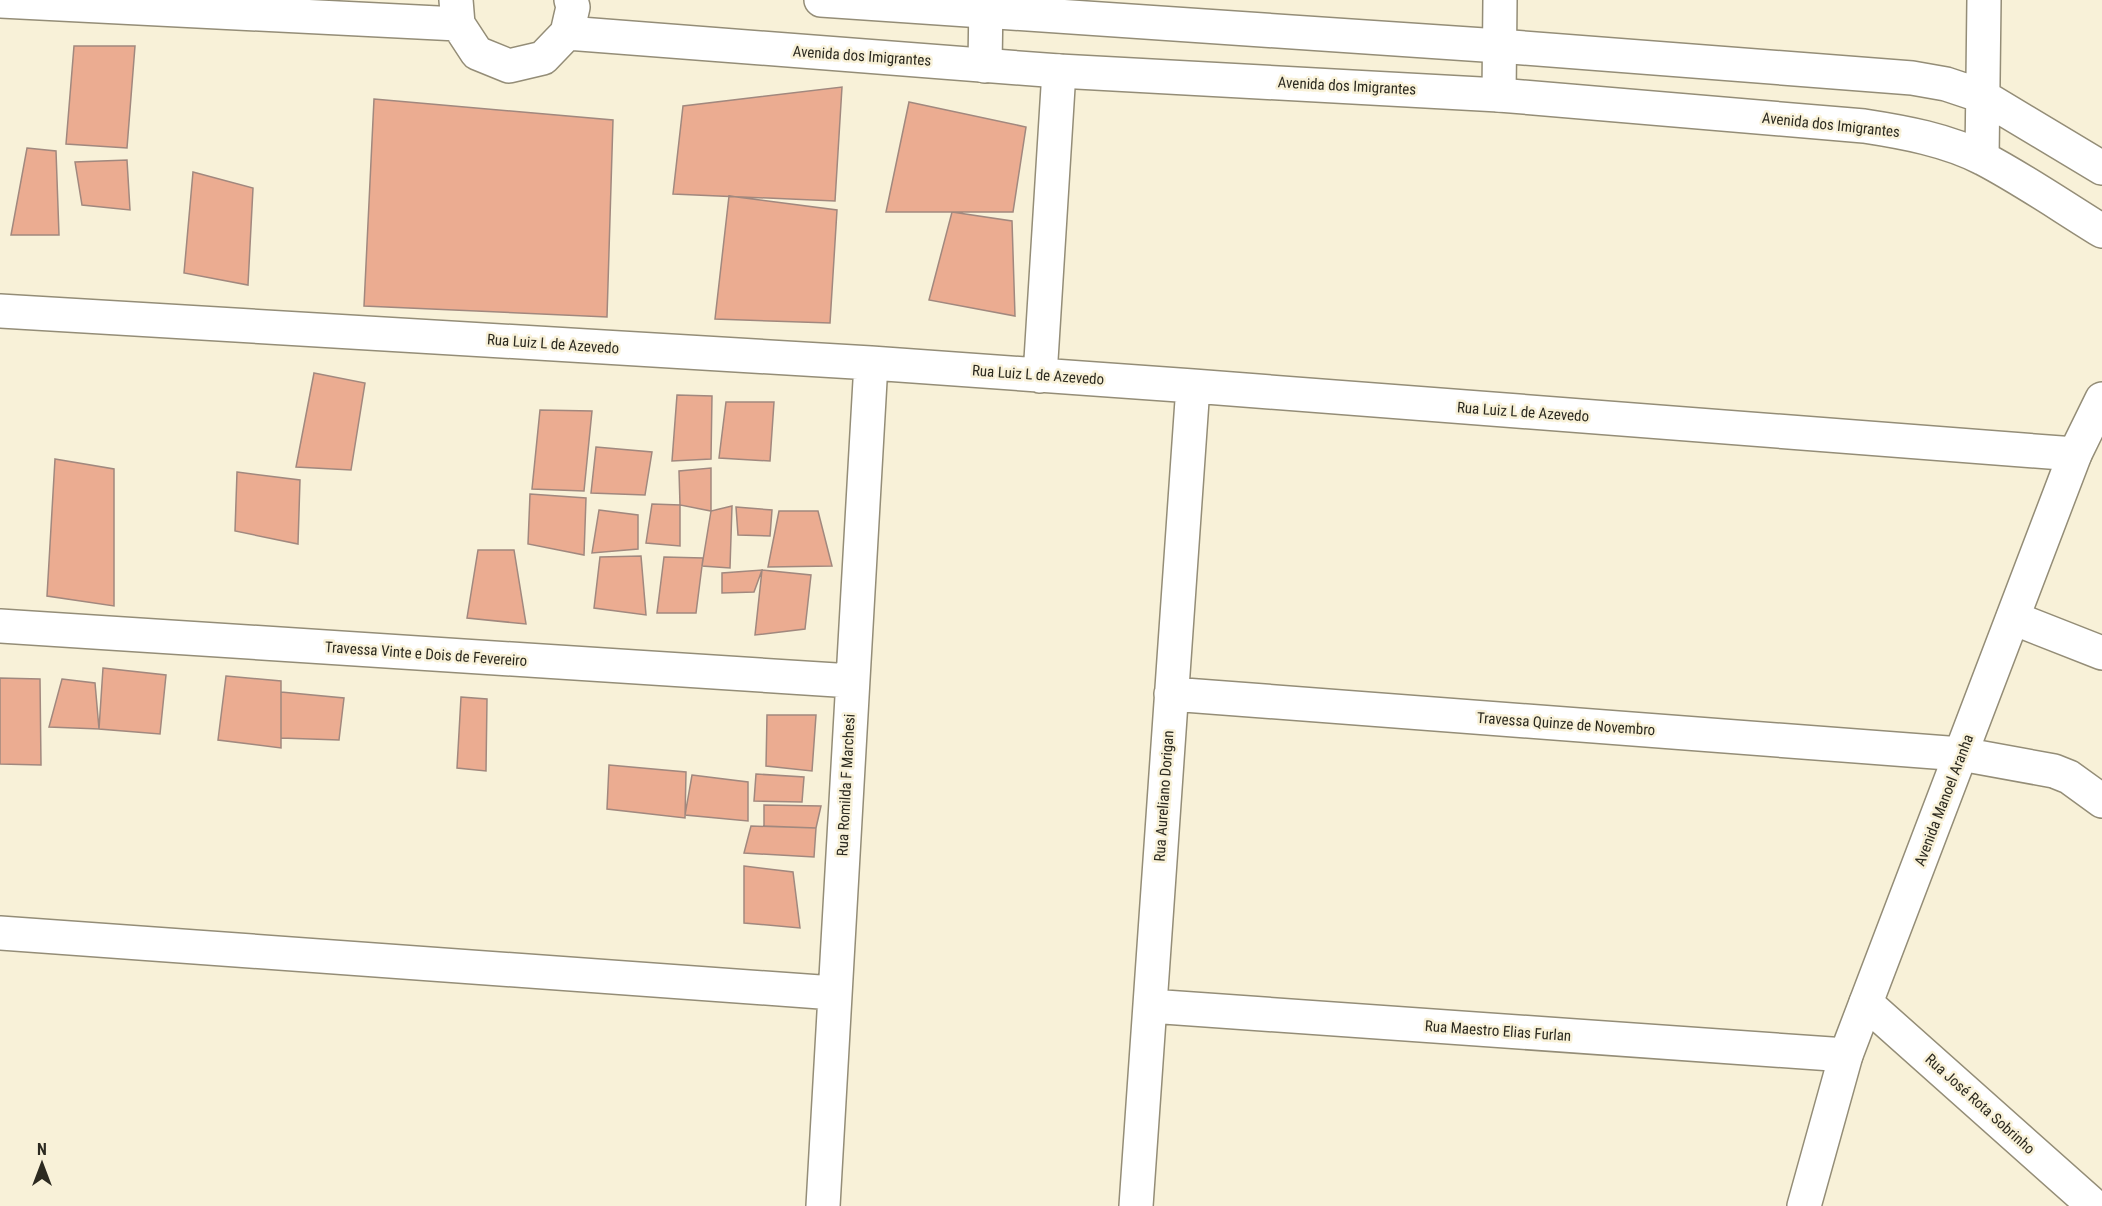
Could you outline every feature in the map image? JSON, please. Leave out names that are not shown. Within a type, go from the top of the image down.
[{"type":"street","points":[[0,1],[457,12],[477,53],[509,66],[543,58],[567,33],[573,8],[571,0]]},
{"type":"street","points":[[820,0],[985,6],[1911,78],[1946,84],[1982,96],[2102,168]]},
{"type":"street","points":[[1500,0],[1500,94]]},
{"type":"street","points":[[1982,158],[1984,0]]},
{"type":"street","points":[[985,6],[985,66]]},
{"type":"street","name":"Avenida dos Imigrantes","points":[[567,33],[1059,71],[1500,94],[1864,126],[1900,131],[1982,158],[2102,231]]},
{"type":"street","points":[[1040,375],[1059,71]]},
{"type":"street","name":"Rua Luiz L de Azevedo","points":[[0,311],[871,363],[2075,454]]},
{"type":"street","name":"Rua Romilda F Marchesi","points":[[823,1206],[871,363]]},
{"type":"street","name":"Rua Aureliano Dorigan","points":[[1136,1206],[1193,386]]},
{"type":"street","name":"Avenida Manoel Aranha","points":[[1803,1206],[1846,1055],[2075,454],[2102,399]]},
{"type":"street","points":[[2013,618],[2102,653]]},
{"type":"street","name":"Travessa Vinte e Dois de Fevereiro","points":[[0,626],[852,681]]},
{"type":"street","name":"Travessa Quinze de Novembro","points":[[1171,694],[1961,754],[2054,771],[2069,777],[2102,801]]},
{"type":"street","points":[[0,933],[834,993]]},
{"type":"street","name":"Rua José Rota Sobrinho","points":[[1866,1003],[2094,1206]]},
{"type":"street","name":"Rua Maestro Elias Furlan","points":[[1149,1006],[1846,1055]]},
{"type":"building","points":[[74,46],[135,46],[127,148],[66,144]]},
{"type":"building","points":[[842,87],[835,201],[673,194],[683,106]]},
{"type":"building","points":[[374,99],[613,120],[607,317],[364,306]]},
{"type":"building","points":[[909,102],[1026,127],[1013,212],[886,212]]},
{"type":"building","points":[[27,148],[56,151],[59,235],[11,235]]},
{"type":"building","points":[[127,160],[130,210],[82,205],[75,162]]},
{"type":"building","points":[[193,172],[253,188],[248,285],[184,273]]},
{"type":"building","points":[[729,196],[837,210],[830,323],[715,319]]},
{"type":"building","points":[[952,212],[1012,221],[1015,316],[929,300]]},
{"type":"building","points":[[314,373],[365,383],[351,470],[296,467]]},
{"type":"building","points":[[677,395],[712,396],[711,459],[672,461]]},
{"type":"building","points":[[726,402],[774,402],[770,461],[719,458]]},
{"type":"building","points":[[540,410],[592,411],[584,491],[532,489]]},
{"type":"building","points":[[596,447],[652,452],[645,495],[591,493]]},
{"type":"building","points":[[55,459],[114,469],[114,606],[47,596]]},
{"type":"building","points":[[711,468],[711,511],[680,505],[679,471]]},
{"type":"building","points":[[237,472],[300,480],[298,544],[235,531]]},
{"type":"building","points":[[530,494],[586,498],[584,555],[528,544]]},
{"type":"building","points":[[652,504],[680,505],[680,546],[646,543]]},
{"type":"building","points":[[732,506],[730,568],[702,566],[711,511]]},
{"type":"building","points":[[736,507],[772,510],[770,536],[738,535]]},
{"type":"building","points":[[599,510],[638,515],[638,549],[592,553]]},
{"type":"building","points":[[779,511],[818,511],[832,566],[768,567]]},
{"type":"building","points":[[478,550],[514,550],[526,624],[467,618]]},
{"type":"building","points":[[641,556],[646,615],[594,608],[600,557]]},
{"type":"building","points":[[664,557],[703,558],[696,613],[657,613]]},
{"type":"building","points":[[762,570],[811,575],[805,629],[755,635]]},
{"type":"building","points":[[762,570],[754,592],[722,593],[722,573]]},
{"type":"building","points":[[103,668],[166,675],[160,734],[99,729]]},
{"type":"building","points":[[226,676],[281,681],[281,748],[218,740]]},
{"type":"building","points":[[0,678],[40,679],[41,765],[0,764]]},
{"type":"building","points":[[62,679],[95,683],[99,729],[49,727]]},
{"type":"building","points":[[281,692],[344,698],[339,740],[281,738]]},
{"type":"building","points":[[461,697],[487,699],[486,771],[457,768]]},
{"type":"building","points":[[767,715],[816,715],[812,771],[766,766]]},
{"type":"building","points":[[609,765],[686,772],[685,818],[607,809]]},
{"type":"building","points":[[756,774],[804,777],[802,802],[754,801]]},
{"type":"building","points":[[692,775],[748,782],[748,821],[685,815]]},
{"type":"building","points":[[764,805],[821,806],[816,828],[764,826]]},
{"type":"building","points":[[751,826],[816,828],[814,857],[744,853]]},
{"type":"building","points":[[744,866],[793,872],[800,928],[744,923]]}]
